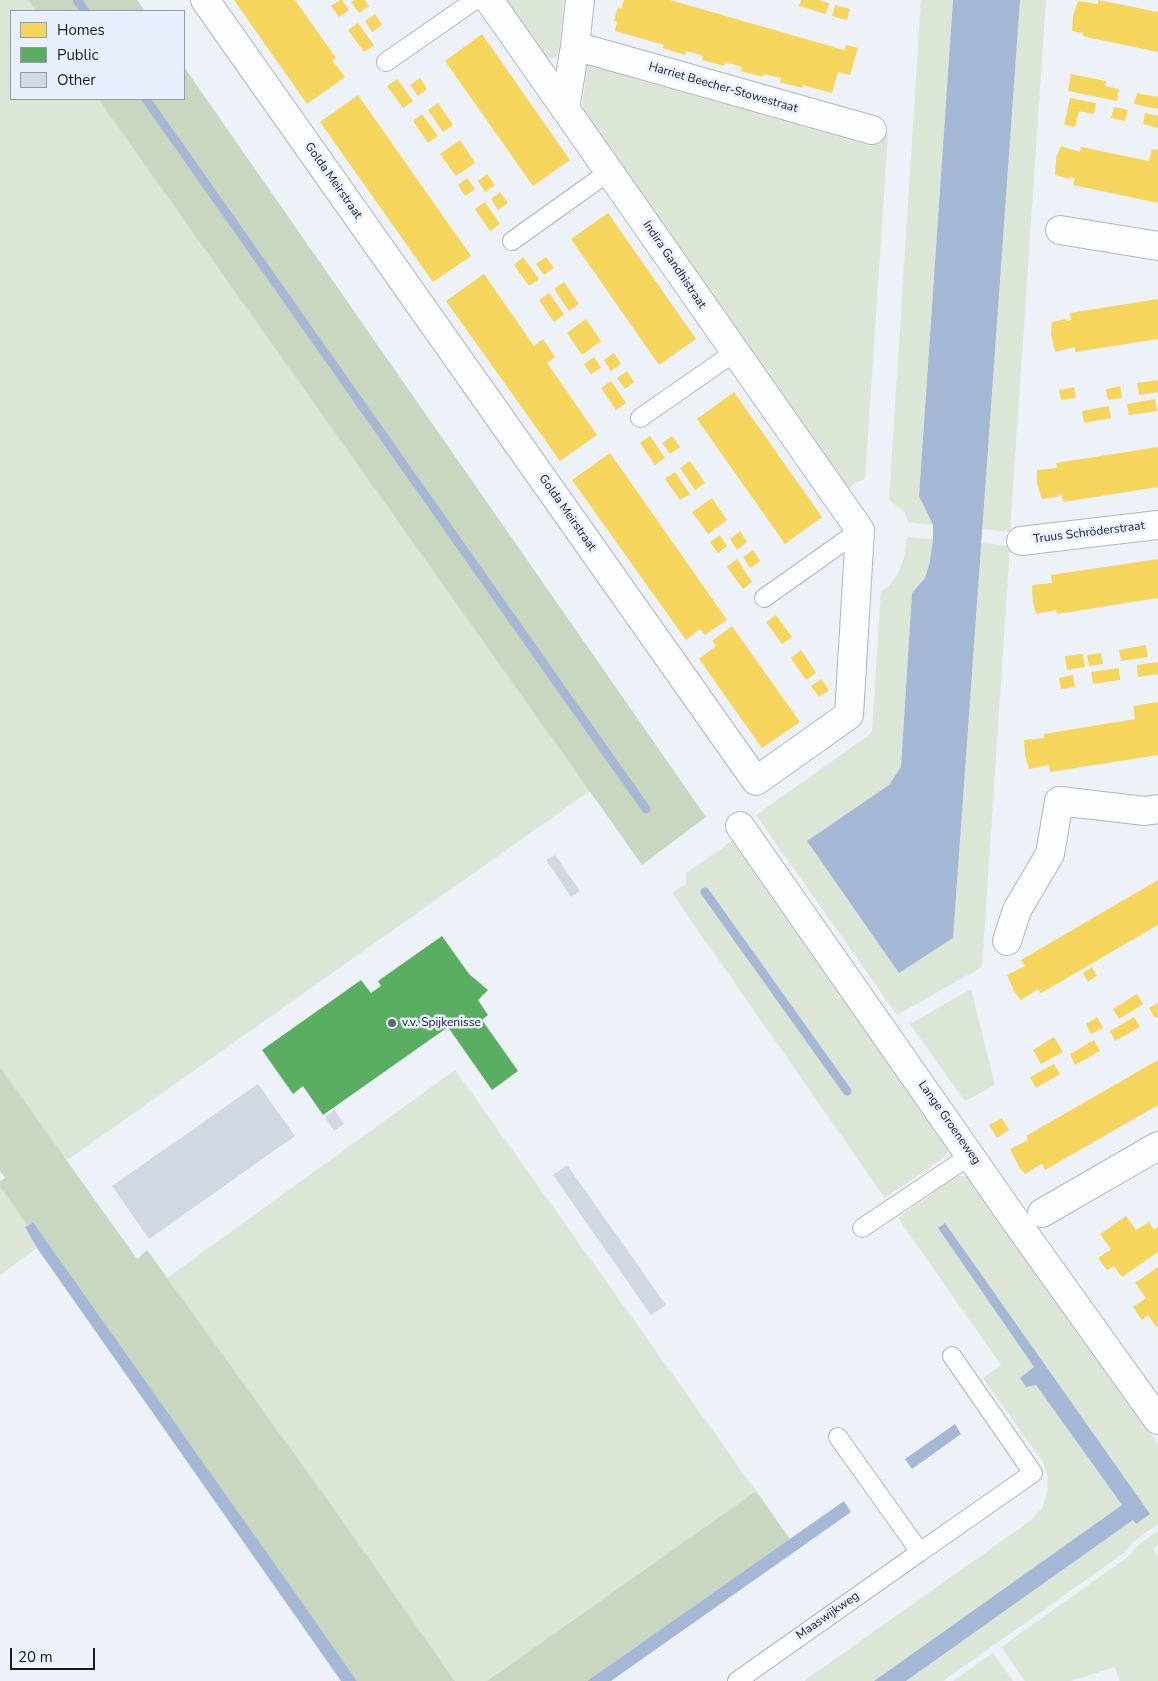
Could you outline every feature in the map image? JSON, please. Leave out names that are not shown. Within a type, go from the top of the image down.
[{"type":"street","name":"Golda Meirstraat","points":[[205,0],[756,781],[849,715],[860,530]]},
{"type":"street","name":"Indira Gandhistraat","points":[[489,0],[860,530]]},
{"type":"street","points":[[565,108],[580,0]]},
{"type":"street","name":"Harriet Beecher-Stowestraat","points":[[575,46],[872,130]]},
{"type":"street","points":[[1060,230],[1158,246]]},
{"type":"street","name":"Truus Schröderstraat","points":[[1021,542],[1158,526]]},
{"type":"street","points":[[1007,941],[1018,910],[1050,854],[1059,801],[1145,811],[1158,809]]},
{"type":"street","name":"Lange Groeneweg","points":[[740,826],[1158,1420]]},
{"type":"street","points":[[1042,1213],[1158,1146]]},
{"type":"lane","points":[[386,62],[475,0]]},
{"type":"lane","points":[[512,241],[610,171]]},
{"type":"lane","points":[[640,418],[735,352]]},
{"type":"lane","points":[[764,598],[860,530]]},
{"type":"lane","points":[[862,1228],[971,1155]]},
{"type":"lane","name":"Maaswijkweg","points":[[737,1681],[1033,1473],[952,1356]]},
{"type":"lane","points":[[838,1437],[920,1552]]},
{"type":"green space","points":[[0,0],[28,0],[35,10],[10,10],[10,100],[99,100],[590,791],[66,1161],[0,1067]]},
{"type":"green space","points":[[28,0],[137,0],[144,10],[35,10]]},
{"type":"green space","points":[[504,0],[564,0],[559,50],[556,57],[549,59],[543,55]]},
{"type":"green space","points":[[921,0],[953,0],[919,496],[933,525],[908,522],[905,512],[889,500]]},
{"type":"green space","points":[[1020,0],[1046,0],[1010,532],[981,529]]},
{"type":"green space","points":[[587,65],[871,146],[872,133],[888,134],[865,479],[855,483],[846,492],[735,335],[735,326],[582,111]]},
{"type":"green space","points":[[185,68],[706,817],[642,865],[99,100],[185,100]]},
{"type":"green space","points":[[907,537],[933,539],[925,578],[912,593],[901,767],[890,785],[807,841],[953,938],[980,543],[1010,546],[982,967],[897,1015],[756,815],[872,731],[881,592],[889,586],[898,574],[904,558]]},
{"type":"green space","points":[[738,837],[949,1147],[942,1159],[885,1198],[674,896],[673,892],[686,884],[686,873]]},
{"type":"green space","points":[[971,989],[995,1085],[965,1101],[910,1024]]},
{"type":"green space","points":[[0,1067],[137,1259],[147,1250],[335,1510],[455,1681],[357,1681],[33,1222],[27,1225],[0,1187],[0,1181],[5,1178],[0,1171]]},
{"type":"green space","points":[[455,1070],[756,1491],[487,1681],[455,1681],[335,1510],[167,1278]]},
{"type":"green space","points":[[957,1176],[971,1179],[1158,1444],[1158,1524],[1134,1541],[1124,1553],[943,1681],[906,1681],[1133,1520],[1135,1523],[1041,1362],[945,1223],[938,1228],[1034,1367],[1020,1378],[1036,1385],[1122,1505],[874,1681],[804,1681],[1030,1521],[1042,1508],[1047,1493],[1048,1476],[1043,1462],[983,1378],[1001,1365],[898,1218]]},
{"type":"green space","points":[[0,1187],[27,1225],[25,1227],[37,1248],[0,1275]]},
{"type":"green space","points":[[756,1491],[790,1539],[587,1681],[487,1681]]},
{"type":"green space","points":[[1158,1531],[1158,1545],[1153,1549],[1158,1556],[1158,1681],[1120,1681],[1115,1667],[1070,1681],[1025,1681],[1001,1647],[1128,1557],[1138,1545]]},
{"type":"green space","points":[[993,1653],[1013,1681],[953,1681]]},
{"type":"water","points":[[953,0],[1020,0],[953,938],[899,973],[807,841],[889,785],[901,767],[912,593],[925,578],[933,539],[933,525],[919,496]]},
{"type":"water","points":[[33,1222],[357,1681],[341,1681],[37,1248],[25,1227]]},
{"type":"water","points":[[945,1223],[1150,1514],[1136,1524],[1133,1520],[906,1681],[874,1681],[1122,1505],[1036,1385],[1026,1387],[1020,1378],[1034,1367],[938,1228]]},
{"type":"water","points":[[955,1424],[961,1434],[912,1469],[905,1459]]},
{"type":"water","points":[[844,1501],[851,1512],[611,1681],[587,1681]]},
{"type":"building: Homes","points":[[234,0],[295,0],[336,58],[332,60],[345,77],[307,104]]},
{"type":"building: Homes","points":[[340,0],[349,10],[339,17],[331,6]]},
{"type":"building: Homes","points":[[354,0],[365,0],[369,6],[359,13],[351,2]]},
{"type":"building: Homes","points":[[624,0],[670,0],[844,50],[846,45],[858,48],[850,75],[838,72],[832,93],[803,85],[802,88],[780,82],[781,78],[764,74],[763,77],[741,71],[742,67],[725,62],[724,66],[702,60],[703,56],[694,53],[686,51],[685,55],[663,48],[664,45],[615,31],[617,22],[614,21],[618,7],[621,9]]},
{"type":"building: Homes","points":[[801,0],[819,0],[829,3],[826,14],[799,6]]},
{"type":"building: Homes","points":[[1098,0],[1158,12],[1158,52],[1091,38],[1083,36],[1083,33],[1072,31],[1073,16],[1078,1],[1098,4]]},
{"type":"building: Homes","points":[[835,5],[850,9],[847,20],[832,16]]},
{"type":"building: Homes","points":[[375,14],[382,25],[372,32],[365,21]]},
{"type":"building: Homes","points":[[358,23],[374,45],[364,52],[348,30]]},
{"type":"building: Homes","points":[[482,34],[570,160],[533,186],[445,61]]},
{"type":"building: Homes","points":[[1071,74],[1106,81],[1105,86],[1119,89],[1117,101],[1068,91]]},
{"type":"building: Homes","points":[[420,78],[427,89],[418,96],[410,85]]},
{"type":"building: Homes","points":[[397,79],[413,101],[403,108],[387,86]]},
{"type":"building: Homes","points":[[1137,93],[1158,97],[1158,109],[1134,104]]},
{"type":"building: Homes","points":[[358,95],[471,256],[433,282],[320,122]]},
{"type":"building: Homes","points":[[1070,98],[1096,103],[1094,114],[1079,111],[1075,127],[1064,125]]},
{"type":"building: Homes","points":[[438,103],[453,125],[443,132],[428,110]]},
{"type":"building: Homes","points":[[1114,107],[1128,110],[1125,121],[1111,118]]},
{"type":"building: Homes","points":[[1145,113],[1158,116],[1158,128],[1143,124]]},
{"type":"building: Homes","points":[[422,114],[438,136],[428,143],[413,121]]},
{"type":"building: Homes","points":[[460,140],[475,163],[456,176],[440,154]]},
{"type":"building: Homes","points":[[1061,146],[1080,152],[1081,147],[1149,161],[1152,149],[1158,150],[1158,203],[1073,185],[1075,178],[1070,177],[1070,179],[1055,175],[1056,158]]},
{"type":"building: Homes","points":[[487,174],[495,185],[485,192],[478,181]]},
{"type":"building: Homes","points":[[467,178],[475,189],[465,196],[458,185]]},
{"type":"building: Homes","points":[[500,192],[508,203],[498,210],[491,199]]},
{"type":"building: Homes","points":[[485,202],[500,224],[490,231],[475,209]]},
{"type":"building: Homes","points":[[608,213],[696,339],[659,365],[571,239]]},
{"type":"building: Homes","points":[[523,257],[539,279],[529,286],[514,265]]},
{"type":"building: Homes","points":[[546,257],[554,268],[544,275],[536,264]]},
{"type":"building: Homes","points":[[484,274],[534,346],[543,339],[555,357],[547,363],[597,435],[560,461],[446,301]]},
{"type":"building: Homes","points":[[564,282],[579,304],[569,311],[554,289]]},
{"type":"building: Homes","points":[[549,293],[564,314],[554,322],[539,300]]},
{"type":"building: Homes","points":[[1158,299],[1158,339],[1075,352],[1075,347],[1055,352],[1051,334],[1052,322],[1066,319],[1067,321],[1071,320],[1070,313]]},
{"type":"building: Homes","points":[[586,319],[601,341],[582,355],[567,333]]},
{"type":"building: Homes","points":[[614,353],[621,364],[611,371],[604,360]]},
{"type":"building: Homes","points":[[594,357],[601,368],[591,374],[584,364]]},
{"type":"building: Homes","points":[[627,371],[634,382],[625,389],[617,378]]},
{"type":"building: Homes","points":[[1158,380],[1158,392],[1139,395],[1137,383]]},
{"type":"building: Homes","points":[[611,381],[626,403],[616,410],[601,388]]},
{"type":"building: Homes","points":[[1120,386],[1122,398],[1108,400],[1106,389]]},
{"type":"building: Homes","points":[[1074,387],[1076,398],[1061,400],[1059,390]]},
{"type":"building: Homes","points":[[734,392],[822,517],[785,544],[697,419]]},
{"type":"building: Homes","points":[[1155,399],[1157,411],[1129,415],[1127,404]]},
{"type":"building: Homes","points":[[1109,406],[1111,418],[1084,423],[1082,411]]},
{"type":"building: Homes","points":[[650,436],[665,458],[655,465],[640,443]]},
{"type":"building: Homes","points":[[672,436],[680,447],[670,454],[662,443]]},
{"type":"building: Homes","points":[[1158,447],[1158,487],[1063,502],[1062,494],[1057,495],[1058,497],[1042,499],[1037,484],[1037,470],[1057,468],[1056,463]]},
{"type":"building: Homes","points":[[610,453],[727,620],[705,635],[700,629],[686,640],[572,480]]},
{"type":"building: Homes","points":[[690,461],[705,483],[695,490],[680,468]]},
{"type":"building: Homes","points":[[675,472],[690,494],[680,500],[665,479]]},
{"type":"building: Homes","points":[[712,498],[727,520],[708,534],[692,512]]},
{"type":"building: Homes","points":[[740,531],[747,542],[737,550],[730,539]]},
{"type":"building: Homes","points":[[720,535],[727,546],[718,553],[710,542]]},
{"type":"building: Homes","points":[[753,550],[760,561],[750,568],[743,557]]},
{"type":"building: Homes","points":[[737,559],[752,582],[743,589],[727,567]]},
{"type":"building: Homes","points":[[1158,559],[1158,598],[1057,614],[1056,610],[1036,614],[1032,585],[1052,583],[1051,575]]},
{"type":"building: Homes","points":[[776,615],[792,637],[782,644],[766,622]]},
{"type":"building: Homes","points":[[732,626],[800,722],[762,748],[699,659],[716,646],[712,641]]},
{"type":"building: Homes","points":[[1146,645],[1148,657],[1121,661],[1119,650]]},
{"type":"building: Homes","points":[[801,650],[816,673],[806,680],[791,658]]},
{"type":"building: Homes","points":[[1101,653],[1103,664],[1089,666],[1087,655]]},
{"type":"building: Homes","points":[[1083,654],[1085,667],[1067,670],[1065,656]]},
{"type":"building: Homes","points":[[1158,662],[1158,674],[1138,677],[1137,665]]},
{"type":"building: Homes","points":[[1119,668],[1120,680],[1093,684],[1091,672]]},
{"type":"building: Homes","points":[[1073,675],[1075,687],[1061,689],[1059,678]]},
{"type":"building: Homes","points":[[821,679],[829,690],[819,697],[811,686]]},
{"type":"building: Homes","points":[[1158,702],[1158,755],[1050,772],[1049,765],[1029,769],[1025,755],[1024,740],[1044,738],[1044,734],[1135,719],[1133,706]]},
{"type":"building: Homes","points":[[1158,880],[1158,925],[1041,993],[1038,989],[1021,1000],[1014,991],[1007,975],[1025,966],[1021,960]]},
{"type":"building: Homes","points":[[1092,967],[1097,976],[1088,982],[1083,973]]},
{"type":"building: Homes","points":[[1137,994],[1143,1004],[1119,1019],[1113,1009]]},
{"type":"building: Homes","points":[[1158,1003],[1158,1017],[1155,1018],[1149,1008]]},
{"type":"building: Homes","points":[[1097,1017],[1103,1028],[1091,1034],[1086,1024]]},
{"type":"building: Homes","points":[[1134,1017],[1140,1027],[1115,1041],[1110,1031]]},
{"type":"building: Homes","points":[[1054,1037],[1063,1052],[1041,1064],[1033,1050]]},
{"type":"building: Homes","points":[[1094,1040],[1100,1051],[1075,1065],[1070,1054]]},
{"type":"building: Homes","points":[[1158,1060],[1158,1105],[1045,1170],[1042,1164],[1025,1174],[1019,1167],[1010,1149],[1028,1140],[1026,1136]]},
{"type":"building: Homes","points":[[1054,1064],[1060,1074],[1036,1088],[1030,1077]]},
{"type":"building: Homes","points":[[1002,1118],[1009,1130],[997,1138],[989,1125]]},
{"type":"building: Homes","points":[[1126,1216],[1136,1230],[1149,1222],[1154,1230],[1158,1227],[1158,1252],[1122,1277],[1114,1266],[1107,1270],[1098,1258],[1111,1249],[1100,1234]]},
{"type":"building: Homes","points":[[1158,1267],[1158,1326],[1156,1327],[1148,1315],[1142,1320],[1133,1307],[1146,1298],[1135,1283]]},
{"type":"building: Public","name":"v.v. Spijkenisse","points":[[442,936],[469,974],[488,990],[478,1000],[488,1015],[482,1020],[518,1071],[492,1090],[448,1027],[323,1115],[303,1086],[293,1094],[262,1050],[361,980],[371,993],[381,986],[378,981]]},
{"type":"building: Other","points":[[555,855],[580,891],[571,897],[546,860]]},
{"type":"building: Other","points":[[258,1084],[295,1136],[149,1239],[112,1186]]},
{"type":"building: Other","points":[[334,1110],[344,1124],[334,1131],[325,1117]]},
{"type":"building: Other","points":[[567,1165],[666,1305],[651,1315],[553,1175]]},
{"type":"waterway","points":[[77,0],[84,10]]},
{"type":"waterway","points":[[147,100],[646,809]]},
{"type":"waterway","points":[[705,892],[847,1091]]},
{"type":"place","name":"v.v. Spijkenisse","points":[[392,1023]]}]
